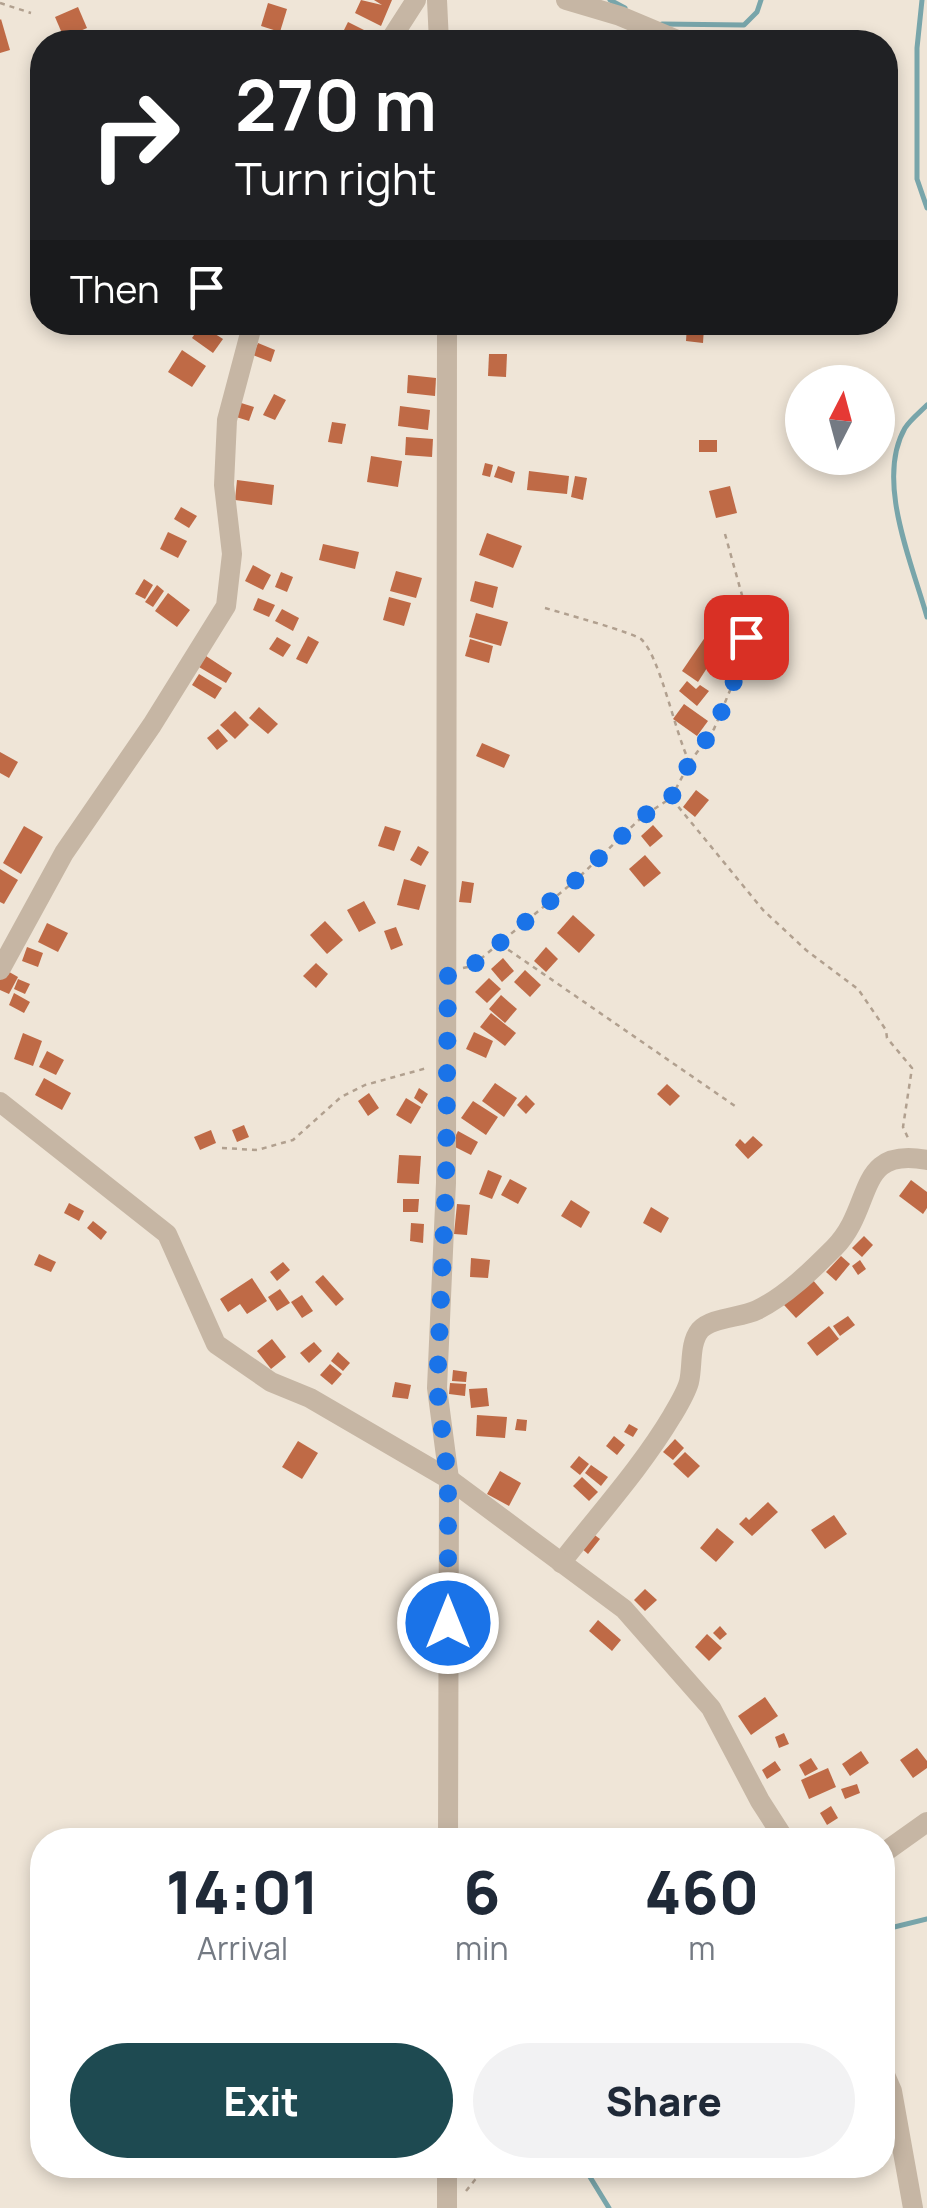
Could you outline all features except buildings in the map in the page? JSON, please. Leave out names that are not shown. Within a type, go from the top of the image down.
[{"type":"street","points":[[397,30],[416,0]]},
{"type":"street","points":[[437,0],[438,30]]},
{"type":"street","points":[[566,0],[653,30]]},
{"type":"street","points":[[0,970],[64,854],[152,725],[226,606],[232,554],[224,485],[227,420],[250,335]]},
{"type":"street","points":[[447,335],[448,973],[446,1183],[437,1388],[448,1479],[448,1828]]},
{"type":"street","points":[[0,1102],[167,1234],[216,1344],[271,1382],[310,1398],[448,1479],[624,1609],[711,1708],[777,1828]]},
{"type":"street","points":[[561,1563],[671,1417],[688,1384],[694,1339],[703,1326],[756,1311],[803,1277],[838,1244],[856,1219],[870,1176],[880,1166],[894,1156],[922,1159]]},
{"type":"street","points":[[895,1845],[927,1822]]},
{"type":"street","points":[[895,2106],[914,2208]]},
{"type":"street","points":[[447,2178],[447,2208]]},
{"type":"path","points":[[0,3],[31,13]]},
{"type":"path","points":[[448,973],[472,966],[576,880],[642,817],[671,798],[714,729],[732,688],[746,637],[745,606],[724,534]]},
{"type":"path","points":[[545,608],[640,638],[654,660],[678,739],[690,762]]},
{"type":"path","points":[[671,798],[763,910],[806,950],[858,989],[872,1008],[887,1038],[912,1068],[903,1128],[922,1159]]},
{"type":"path","points":[[498,943],[735,1106]]},
{"type":"path","points":[[222,1148],[257,1150],[293,1140],[341,1097],[365,1084],[404,1076],[447,1060]]},
{"type":"path","points":[[464,2194],[476,2178]]},
{"type":"waterway","points":[[610,0],[625,8]]},
{"type":"waterway","points":[[662,24],[744,25],[757,12],[761,0]]},
{"type":"waterway","points":[[922,0],[917,48],[917,179],[927,208]]},
{"type":"waterway","points":[[927,405],[905,428],[894,472],[899,522],[927,617]]},
{"type":"waterway","points":[[895,1927],[927,1919]]},
{"type":"waterway","points":[[591,2178],[609,2208]]},
{"type":"route","points":[[448,1623],[448,1479],[437,1388],[446,1183],[448,973],[472,966],[576,880],[642,817],[671,798],[714,729],[732,688],[746,637]]}]
